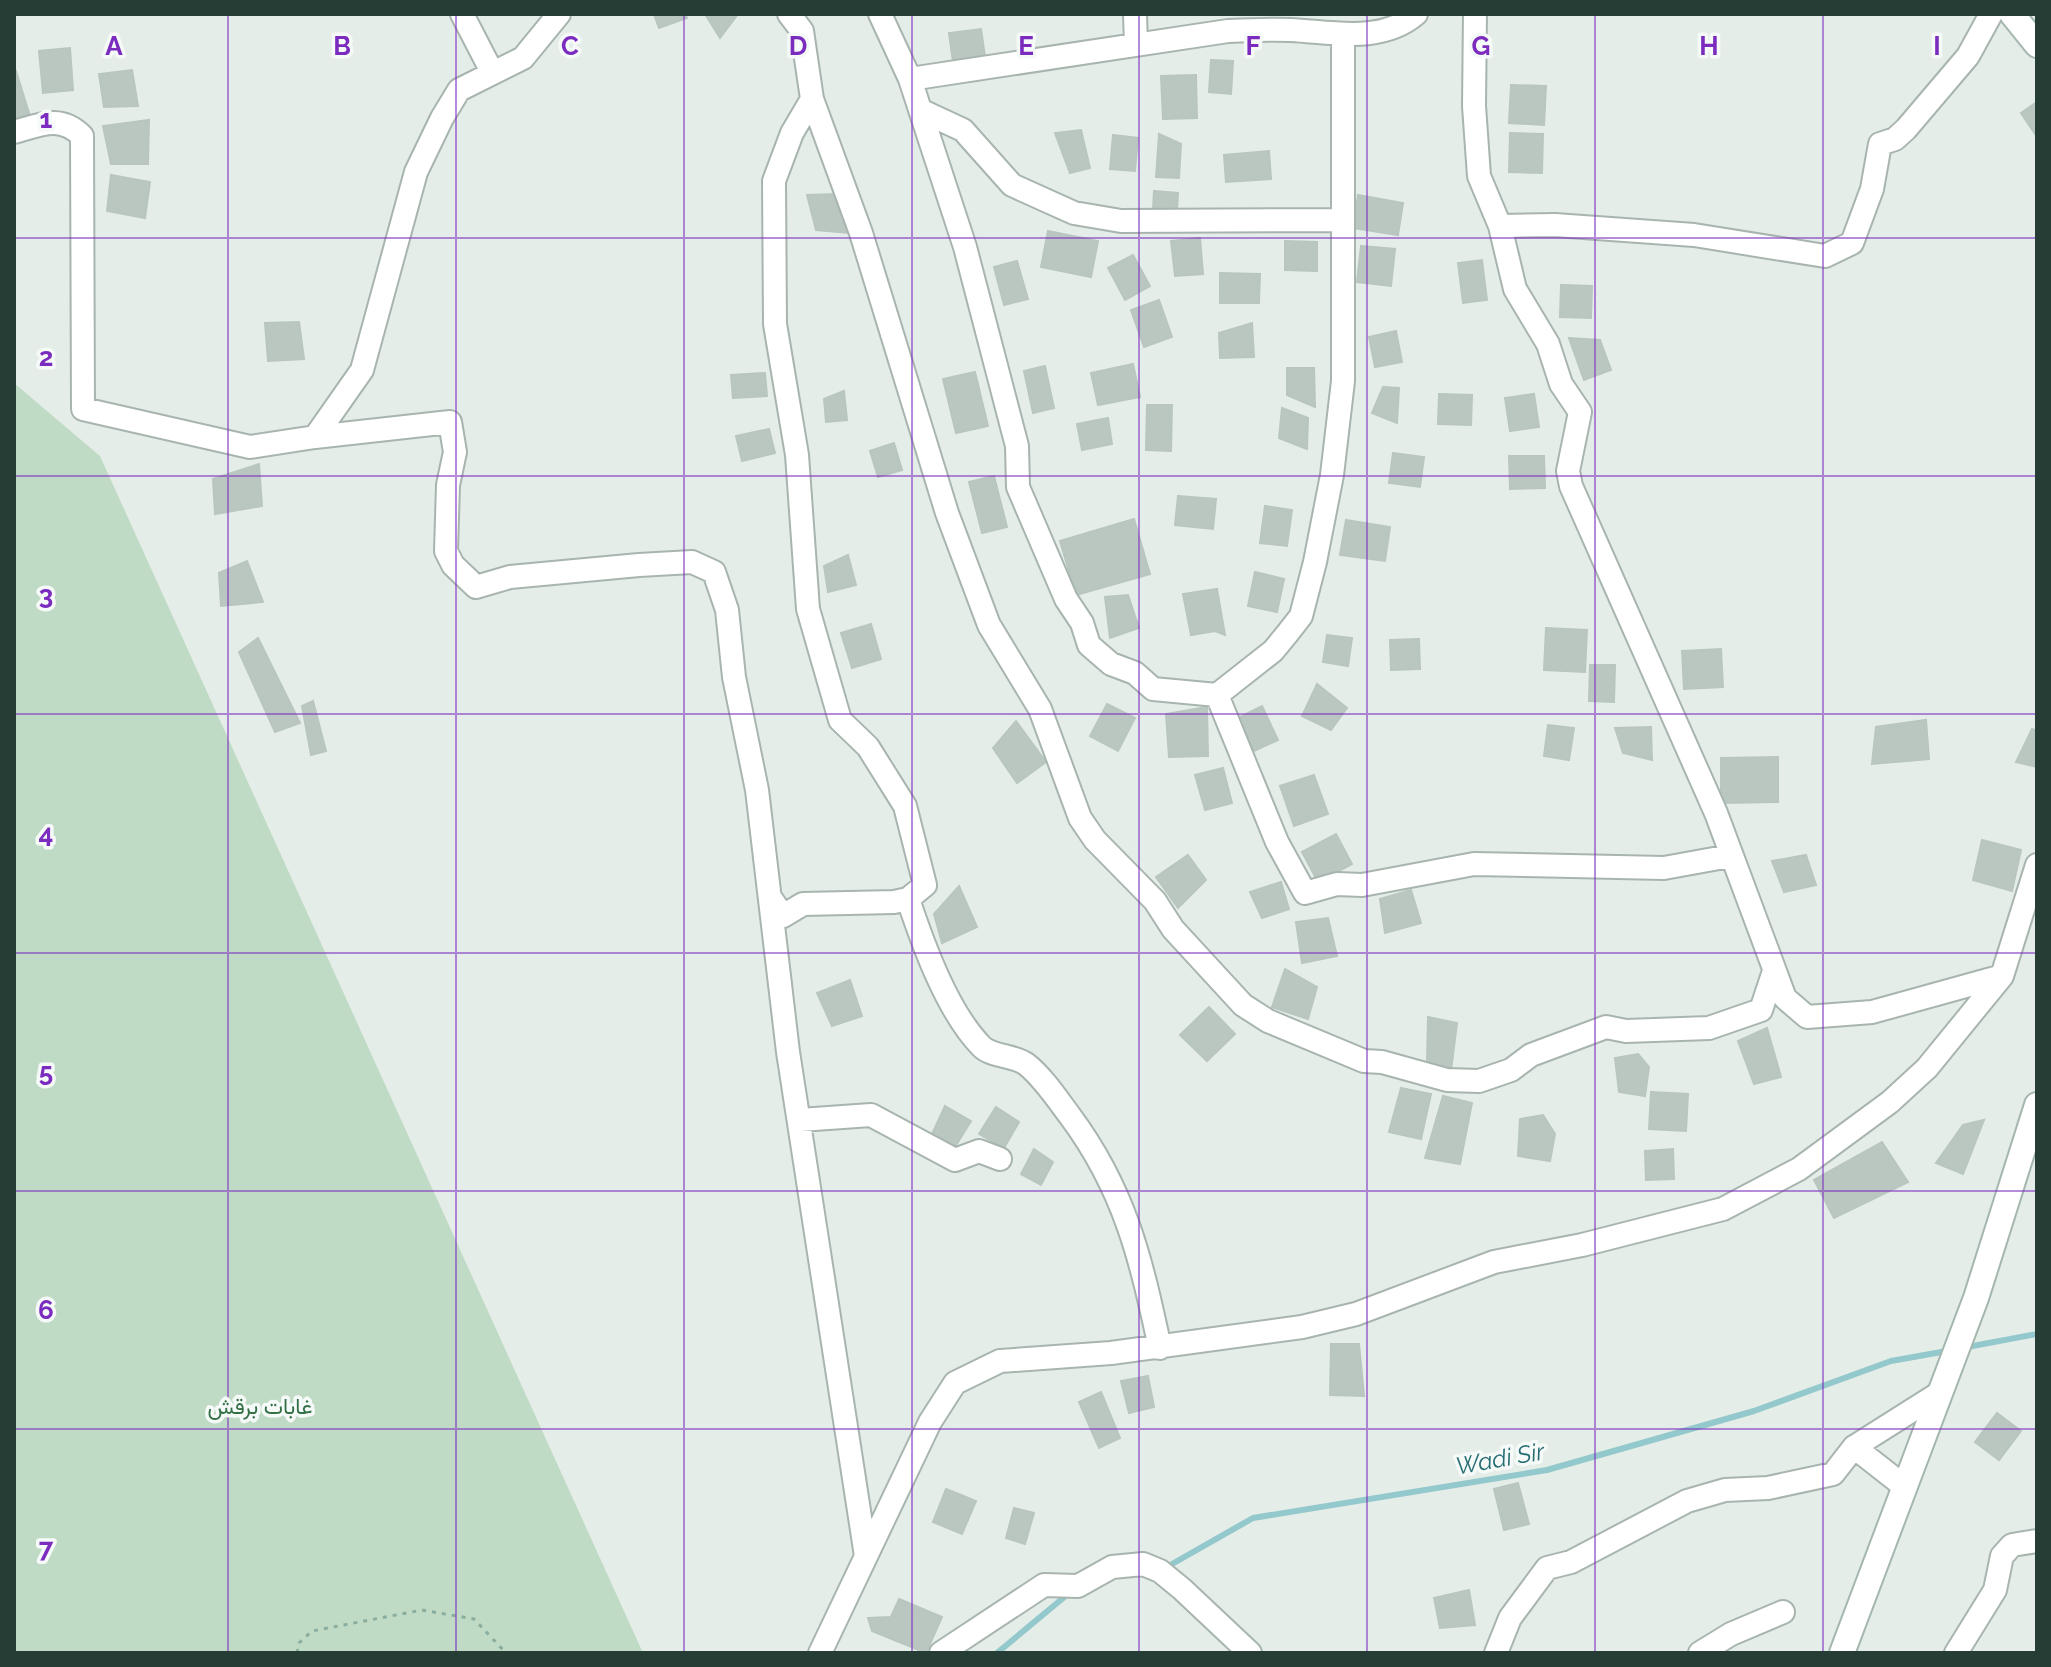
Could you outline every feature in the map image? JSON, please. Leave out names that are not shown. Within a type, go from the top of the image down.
[{"type":"main road","points":[[2012,14],[2037,45]]},
{"type":"main road","points":[[1842,1653],[1958,1345],[2037,1105]]},
{"type":"street","points":[[462,14],[492,72]]},
{"type":"street","points":[[315,437],[362,370],[425,148],[459,90],[523,58],[559,14]]},
{"type":"street","points":[[880,14],[910,79],[965,247],[1013,432],[1018,487],[1089,645],[1111,664],[1135,673],[1153,689],[1217,695],[1273,651],[1301,616],[1315,562],[1342,393],[1340,220],[1343,37]]},
{"type":"street","points":[[1135,14],[1136,44]]},
{"type":"street","points":[[910,79],[1136,44],[1227,23],[1343,37],[1363,36],[1416,14]]},
{"type":"street","points":[[1466,14],[1476,56]]},
{"type":"street","points":[[1475,14],[1474,106],[1479,176],[1500,226],[1515,289],[1548,344],[1561,384],[1580,412],[1568,471],[1571,486],[1716,813],[1773,974],[1785,998],[1807,1017],[1872,1012],[2002,976]]},
{"type":"street","points":[[1500,226],[1555,225],[1694,235],[1825,256],[1852,243],[1872,189],[1880,144],[1895,139],[1906,129],[1968,56],[1991,14]]},
{"type":"street","points":[[797,20],[812,99],[861,233],[947,513],[989,625],[1040,709],[1080,818],[1111,857],[1155,901],[1210,972],[1243,1005],[1268,1021],[1364,1061],[1382,1062],[1447,1080],[1479,1081],[1511,1070],[1531,1055],[1606,1027],[1626,1031],[1709,1028],[1731,1023],[1744,1014],[1761,1010],[1773,974]]},
{"type":"street","points":[[772,900],[783,916],[803,904],[908,899],[925,885],[905,806],[868,747],[840,720],[808,609],[798,467],[775,324],[773,211],[776,175],[792,133],[812,99]]},
{"type":"street","points":[[920,110],[963,130],[1012,185],[1074,213],[1121,221],[1340,220]]},
{"type":"street","points":[[14,132],[53,121],[70,124],[82,136],[83,409],[250,447],[450,422],[455,452],[448,485],[446,551],[453,565],[476,587],[510,577],[639,565],[692,562],[714,572],[727,610],[734,677],[757,790],[781,998],[866,1557]]},
{"type":"street","points":[[1217,695],[1277,842],[1305,893],[1337,884],[1362,885],[1474,864],[1664,868],[1730,856]]},
{"type":"street","points":[[820,1653],[930,1422],[955,1383],[1000,1361],[1160,1348],[1315,1324],[1356,1314],[1494,1262],[1582,1245],[1723,1209],[1799,1169],[1890,1102],[1960,1031],[2002,976],[2037,865]]},
{"type":"street","points":[[908,899],[922,942],[954,1005],[982,1049],[1025,1064],[1069,1115],[1105,1169],[1136,1239],[1160,1348]]},
{"type":"street","points":[[800,1120],[871,1115],[955,1160],[979,1151],[1000,1159]]},
{"type":"street","points":[[1496,1653],[1510,1618],[1547,1568],[1571,1562],[1687,1501],[1725,1490],[1768,1488],[1833,1474],[1854,1447],[1941,1392]]},
{"type":"street","points":[[1854,1447],[1905,1487]]},
{"type":"street","points":[[1956,1653],[1995,1590],[2002,1556],[2012,1545],[2037,1541]]},
{"type":"street","points":[[941,1653],[1044,1585],[1078,1586],[1112,1567],[1143,1564],[1171,1580],[1250,1653]]},
{"type":"street","points":[[1700,1653],[1746,1627],[1783,1612]]},
{"type":"path","points":[[297,1653],[303,1637],[322,1627],[422,1610],[474,1619],[506,1653]]},
{"type":"green space","name":"غابات برقش","points":[[14,383],[100,456],[643,1653],[14,1653]]},
{"type":"building","points":[[654,14],[685,14],[687,18],[659,28]]},
{"type":"building","points":[[705,14],[738,14],[720,38]]},
{"type":"building","points":[[981,29],[986,64],[954,69],[949,33]]},
{"type":"building","points":[[70,48],[73,90],[43,93],[39,51]]},
{"type":"building","points":[[1211,60],[1233,61],[1231,94],[1209,92]]},
{"type":"building","points":[[132,70],[138,106],[104,107],[99,74]]},
{"type":"building","points":[[14,72],[30,116],[14,121]]},
{"type":"building","points":[[1196,75],[1197,118],[1163,119],[1161,76]]},
{"type":"building","points":[[1511,85],[1546,86],[1544,125],[1509,123]]},
{"type":"building","points":[[2037,102],[2037,137],[2021,113]]},
{"type":"building","points":[[149,120],[148,164],[111,164],[103,126]]},
{"type":"building","points":[[1081,130],[1090,168],[1070,173],[1055,133]]},
{"type":"building","points":[[1510,133],[1543,134],[1542,173],[1509,172]]},
{"type":"building","points":[[1159,134],[1181,144],[1179,178],[1156,177]]},
{"type":"building","points":[[1113,135],[1138,138],[1135,171],[1110,169]]},
{"type":"building","points":[[1269,151],[1271,179],[1226,182],[1224,155]]},
{"type":"building","points":[[111,175],[150,182],[145,218],[107,211]]},
{"type":"building","points":[[1154,191],[1178,193],[1177,210],[1153,209]]},
{"type":"building","points":[[838,194],[852,233],[816,230],[807,195]]},
{"type":"building","points":[[1358,195],[1403,203],[1398,235],[1353,228]]},
{"type":"building","points":[[1048,231],[1098,241],[1091,277],[1041,267]]},
{"type":"building","points":[[1200,238],[1203,274],[1175,276],[1171,241]]},
{"type":"building","points":[[1285,241],[1317,242],[1317,271],[1285,270]]},
{"type":"building","points":[[1361,246],[1395,249],[1391,286],[1357,282]]},
{"type":"building","points":[[1133,255],[1150,286],[1125,300],[1108,268]]},
{"type":"building","points":[[1482,260],[1487,300],[1463,303],[1458,263]]},
{"type":"building","points":[[1017,261],[1028,299],[1004,305],[994,267]]},
{"type":"building","points":[[1220,273],[1260,274],[1259,303],[1220,303]]},
{"type":"building","points":[[1561,285],[1592,286],[1591,318],[1560,317]]},
{"type":"building","points":[[1159,300],[1172,337],[1144,347],[1131,310]]},
{"type":"building","points":[[299,322],[304,359],[268,361],[265,323]]},
{"type":"building","points":[[1252,323],[1254,357],[1220,358],[1219,333]]},
{"type":"building","points":[[1396,331],[1402,362],[1375,367],[1369,337]]},
{"type":"building","points":[[1569,338],[1600,340],[1611,370],[1584,380]]},
{"type":"building","points":[[1133,364],[1140,397],[1098,405],[1091,373]]},
{"type":"building","points":[[1045,366],[1054,408],[1033,413],[1024,371]]},
{"type":"building","points":[[1287,368],[1314,368],[1315,407],[1287,395]]},
{"type":"building","points":[[975,372],[988,426],[956,433],[943,379]]},
{"type":"building","points":[[765,373],[767,396],[733,398],[731,375]]},
{"type":"building","points":[[1383,387],[1399,388],[1397,423],[1372,413]]},
{"type":"building","points":[[844,391],[847,420],[826,422],[824,399]]},
{"type":"building","points":[[1439,394],[1472,395],[1471,425],[1438,424]]},
{"type":"building","points":[[1534,394],[1539,427],[1510,431],[1505,398]]},
{"type":"building","points":[[1147,405],[1172,405],[1171,451],[1146,450]]},
{"type":"building","points":[[1282,408],[1308,418],[1307,449],[1279,438]]},
{"type":"building","points":[[1108,418],[1112,444],[1082,450],[1077,424]]},
{"type":"building","points":[[769,429],[775,453],[742,461],[736,436]]},
{"type":"building","points":[[894,443],[902,470],[878,477],[870,451]]},
{"type":"building","points":[[1393,453],[1424,457],[1420,487],[1389,483]]},
{"type":"building","points":[[1509,456],[1544,456],[1545,488],[1510,489]]},
{"type":"building","points":[[259,464],[262,506],[215,514],[213,479]]},
{"type":"building","points":[[994,476],[1007,527],[982,533],[969,482]]},
{"type":"building","points":[[1178,496],[1216,499],[1213,529],[1175,525]]},
{"type":"building","points":[[1265,506],[1292,510],[1287,546],[1260,543]]},
{"type":"building","points":[[1134,519],[1150,574],[1076,595],[1060,541]]},
{"type":"building","points":[[1346,520],[1390,527],[1385,561],[1340,555]]},
{"type":"building","points":[[848,555],[856,585],[828,592],[824,566]]},
{"type":"building","points":[[247,561],[263,602],[221,606],[219,573]]},
{"type":"building","points":[[1255,572],[1284,579],[1277,612],[1248,606]]},
{"type":"building","points":[[1217,589],[1225,635],[1215,631],[1191,635],[1183,594]]},
{"type":"building","points":[[1128,595],[1139,628],[1110,638],[1105,597]]},
{"type":"building","points":[[871,624],[881,659],[852,668],[841,633]]},
{"type":"building","points":[[1546,628],[1587,630],[1585,672],[1544,670]]},
{"type":"building","points":[[1327,635],[1352,638],[1348,666],[1323,662]]},
{"type":"building","points":[[258,638],[300,723],[275,732],[239,652]]},
{"type":"building","points":[[1419,639],[1420,669],[1391,670],[1390,640]]},
{"type":"building","points":[[1721,649],[1723,687],[1684,689],[1682,651]]},
{"type":"building","points":[[1590,665],[1615,665],[1614,702],[1589,701]]},
{"type":"building","points":[[1317,684],[1347,708],[1331,730],[1302,716]]},
{"type":"building","points":[[313,701],[326,751],[311,755],[302,706]]},
{"type":"building","points":[[1107,704],[1135,718],[1118,751],[1090,736]]},
{"type":"building","points":[[1262,706],[1278,740],[1254,751],[1238,718]]},
{"type":"building","points":[[1207,707],[1208,756],[1169,757],[1166,714]]},
{"type":"building","points":[[1926,720],[1929,759],[1872,764],[1876,727]]},
{"type":"building","points":[[1016,721],[1046,762],[1017,783],[993,748]]},
{"type":"building","points":[[1548,725],[1574,728],[1569,760],[1544,756]]},
{"type":"building","points":[[1651,727],[1652,760],[1623,753],[1615,728]]},
{"type":"building","points":[[2032,729],[2037,731],[2037,767],[2016,762]]},
{"type":"building","points":[[1778,757],[1778,802],[1721,803],[1721,758]]},
{"type":"building","points":[[1223,768],[1232,803],[1205,810],[1195,775]]},
{"type":"building","points":[[1314,775],[1328,814],[1294,826],[1280,786]]},
{"type":"building","points":[[1336,834],[1352,864],[1318,882],[1302,852]]},
{"type":"building","points":[[1982,840],[2021,850],[2012,891],[1973,880]]},
{"type":"building","points":[[1188,855],[1206,880],[1178,908],[1156,877]]},
{"type":"building","points":[[1806,855],[1816,885],[1784,892],[1772,861]]},
{"type":"building","points":[[1281,882],[1289,909],[1262,918],[1250,892]]},
{"type":"building","points":[[959,886],[977,927],[942,943],[934,914]]},
{"type":"building","points":[[1411,890],[1421,923],[1385,933],[1380,899]]},
{"type":"building","points":[[1328,918],[1337,956],[1302,963],[1296,922]]},
{"type":"building","points":[[1285,969],[1317,987],[1308,1019],[1272,1007]]},
{"type":"building","points":[[850,980],[862,1016],[832,1026],[817,993]]},
{"type":"building","points":[[1209,1007],[1235,1034],[1207,1061],[1180,1035]]},
{"type":"building","points":[[1428,1017],[1457,1023],[1451,1071],[1427,1062]]},
{"type":"building","points":[[1767,1028],[1781,1077],[1754,1084],[1738,1041]]},
{"type":"building","points":[[1638,1054],[1649,1067],[1645,1096],[1619,1092],[1615,1058]]},
{"type":"building","points":[[1401,1088],[1431,1094],[1421,1139],[1389,1132]]},
{"type":"building","points":[[1651,1092],[1688,1094],[1686,1131],[1649,1129]]},
{"type":"building","points":[[1443,1096],[1472,1103],[1460,1164],[1425,1158]]},
{"type":"building","points":[[945,1106],[971,1121],[955,1147],[932,1134]]},
{"type":"building","points":[[996,1107],[1019,1122],[1004,1148],[979,1134]]},
{"type":"building","points":[[1543,1115],[1555,1134],[1550,1161],[1518,1156],[1520,1119]]},
{"type":"building","points":[[1984,1120],[1963,1174],[1936,1163],[1963,1125]]},
{"type":"building","points":[[1882,1142],[1908,1182],[1834,1218],[1814,1180]]},
{"type":"building","points":[[1034,1149],[1053,1162],[1041,1185],[1021,1174]]},
{"type":"building","points":[[1673,1149],[1674,1179],[1646,1180],[1645,1151]]},
{"type":"building","points":[[1331,1344],[1359,1344],[1364,1396],[1330,1395]]},
{"type":"building","points":[[1148,1376],[1154,1407],[1129,1413],[1121,1381]]},
{"type":"building","points":[[1101,1392],[1120,1438],[1099,1448],[1079,1402]]},
{"type":"building","points":[[1997,1413],[2021,1431],[1999,1460],[1975,1442]]},
{"type":"building","points":[[1518,1483],[1529,1524],[1504,1530],[1494,1489]]},
{"type":"building","points":[[946,1489],[976,1501],[962,1534],[933,1522]]},
{"type":"building","points":[[1014,1508],[1034,1513],[1025,1544],[1006,1538]]},
{"type":"building","points":[[1469,1590],[1475,1625],[1440,1628],[1434,1598]]},
{"type":"building","points":[[899,1599],[942,1617],[926,1653],[872,1631],[868,1618],[891,1617]]},
{"type":"waterway","name":"Wadi Sir","points":[[1962,1348],[2037,1334]]},
{"type":"waterway","name":"Wadi Sir","points":[[1165,1568],[1253,1518],[1547,1470],[1754,1411],[1891,1361],[1947,1351]]},
{"type":"waterway","name":"Wadi Sir","points":[[997,1653],[1068,1594]]}]
